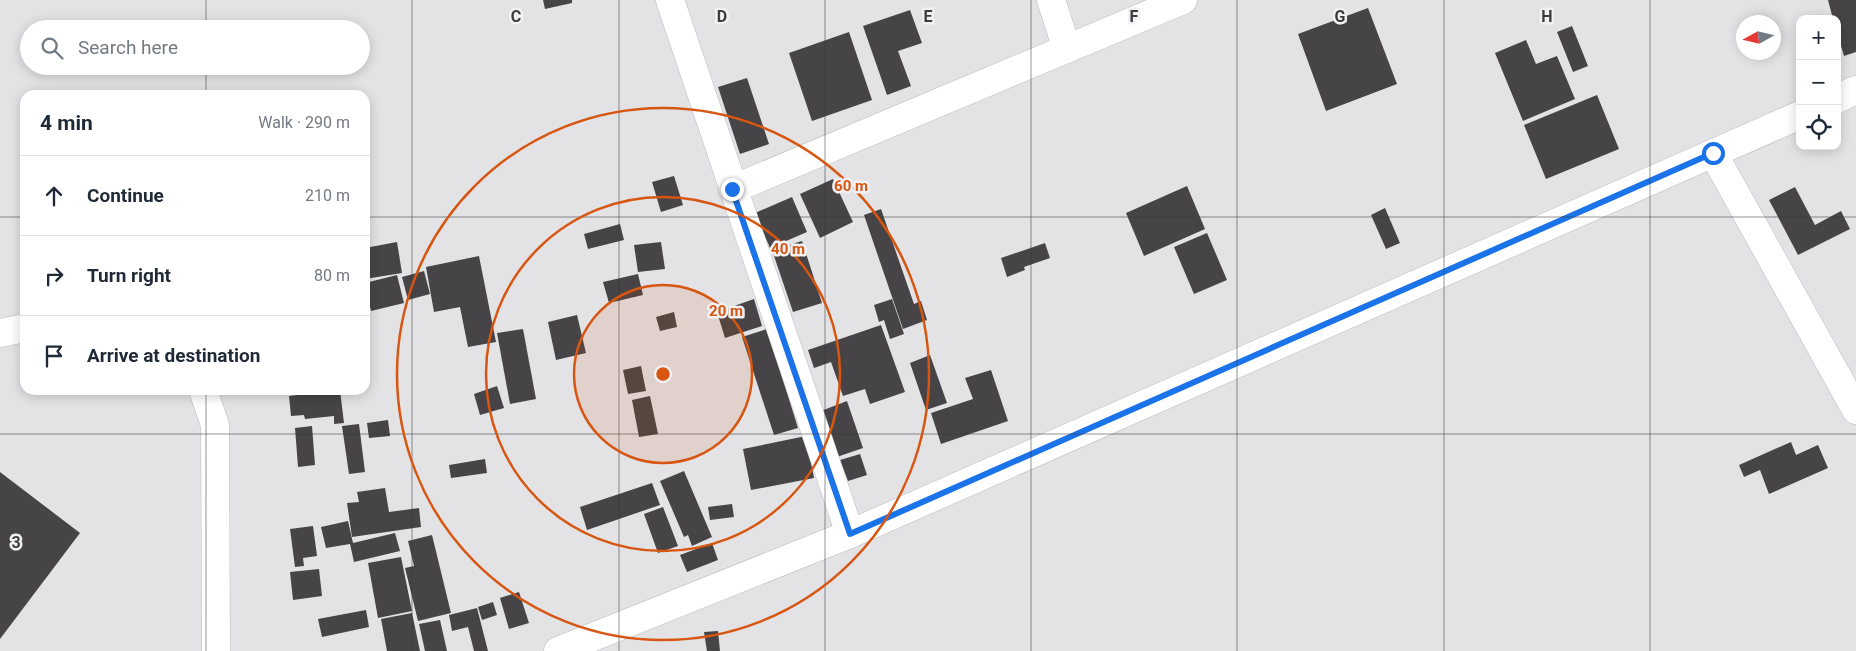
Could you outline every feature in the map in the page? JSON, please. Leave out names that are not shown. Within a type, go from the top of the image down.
[{"type":"street","points":[[670,0],[732,189],[850,534]]},
{"type":"street","points":[[1051,0],[1067,49]]},
{"type":"street","points":[[732,189],[1183,0]]},
{"type":"street","points":[[1841,97],[1856,90]]},
{"type":"street","points":[[558,651],[850,534],[1796,117]]},
{"type":"street","points":[[1713,153],[1856,410]]},
{"type":"street","points":[[0,333],[20,329]]},
{"type":"street","points":[[205,395],[215,425],[216,651]]},
{"type":"building","points":[[543,0],[572,0],[572,3],[545,9]]},
{"type":"building","points":[[1828,0],[1856,0],[1856,52],[1844,56],[1841,46],[1841,15],[1832,15]]},
{"type":"building","points":[[1368,8],[1397,84],[1326,111],[1298,34]]},
{"type":"building","points":[[910,10],[922,43],[898,51],[911,86],[887,95],[863,26]]},
{"type":"building","points":[[1572,26],[1588,66],[1573,72],[1557,32]]},
{"type":"building","points":[[849,32],[872,100],[812,121],[789,53]]},
{"type":"building","points":[[1526,40],[1536,64],[1557,56],[1575,99],[1523,121],[1495,53]]},
{"type":"building","points":[[747,78],[769,144],[740,154],[718,87]]},
{"type":"building","points":[[1597,95],[1619,149],[1546,179],[1524,125]]},
{"type":"building","points":[[674,176],[683,205],[661,212],[652,182]]},
{"type":"building","points":[[833,179],[853,222],[820,238],[800,194]]},
{"type":"building","points":[[1187,186],[1205,229],[1144,256],[1126,213]]},
{"type":"building","points":[[1795,187],[1815,225],[1841,211],[1850,229],[1798,255],[1769,200]]},
{"type":"building","points":[[792,197],[807,232],[770,248],[755,213]]},
{"type":"building","points":[[1385,208],[1400,243],[1386,249],[1371,215]]},
{"type":"building","points":[[881,209],[914,304],[921,301],[927,320],[903,329],[864,215]]},
{"type":"building","points":[[620,224],[624,240],[588,249],[584,234]]},
{"type":"building","points":[[1207,233],[1227,280],[1194,294],[1174,247]]},
{"type":"building","points":[[802,241],[822,303],[793,312],[772,250]]},
{"type":"building","points":[[397,242],[402,273],[370,278],[370,247]]},
{"type":"building","points":[[661,242],[665,269],[638,272],[634,245]]},
{"type":"building","points":[[1045,243],[1050,258],[1024,267],[1025,270],[1007,277],[1001,258]]},
{"type":"building","points":[[479,256],[496,342],[468,347],[460,307],[434,312],[426,267]]},
{"type":"building","points":[[424,271],[430,294],[408,300],[402,277]]},
{"type":"building","points":[[638,274],[643,295],[609,303],[603,282]]},
{"type":"building","points":[[397,275],[404,303],[371,311],[370,282]]},
{"type":"building","points":[[754,299],[762,326],[725,338],[717,312]]},
{"type":"building","points":[[892,299],[904,334],[890,339],[884,320],[879,322],[874,305]]},
{"type":"building","points":[[674,312],[677,327],[660,331],[656,317]]},
{"type":"building","points":[[577,315],[586,353],[556,360],[548,322]]},
{"type":"building","points":[[881,325],[905,392],[870,404],[865,389],[843,396],[831,362],[814,368],[808,350]]},
{"type":"building","points":[[523,329],[536,399],[510,404],[497,333]]},
{"type":"building","points":[[767,329],[798,428],[774,435],[742,337]]},
{"type":"building","points":[[930,355],[947,403],[926,410],[910,363]]},
{"type":"building","points":[[641,366],[646,391],[628,394],[623,370]]},
{"type":"building","points":[[991,370],[1008,421],[941,444],[931,413],[973,399],[965,378]]},
{"type":"building","points":[[497,386],[504,408],[480,415],[474,394]]},
{"type":"building","points":[[341,395],[344,423],[334,424],[334,416],[305,419],[304,415],[291,416],[289,396]]},
{"type":"building","points":[[650,396],[658,434],[639,437],[632,400]]},
{"type":"building","points":[[847,401],[863,448],[837,457],[821,411]]},
{"type":"building","points":[[388,420],[390,436],[369,438],[367,423]]},
{"type":"building","points":[[359,424],[365,472],[349,474],[342,426]]},
{"type":"building","points":[[312,426],[315,465],[298,467],[295,428]]},
{"type":"building","points":[[806,436],[814,478],[751,490],[743,449]]},
{"type":"building","points":[[1791,442],[1796,455],[1818,445],[1828,468],[1769,494],[1760,470],[1744,477],[1739,465]]},
{"type":"building","points":[[860,454],[867,475],[848,481],[840,460]]},
{"type":"building","points":[[485,459],[487,473],[451,478],[449,465]]},
{"type":"building","points":[[684,471],[712,537],[692,546],[688,535],[684,537],[660,481]]},
{"type":"building","points":[[0,472],[80,533],[0,639]]},
{"type":"building","points":[[652,483],[660,505],[587,530],[580,507]]},
{"type":"building","points":[[385,488],[389,512],[419,508],[421,527],[352,537],[347,503],[359,502],[357,492]]},
{"type":"building","points":[[732,504],[734,517],[710,520],[708,507]]},
{"type":"building","points":[[663,507],[678,546],[658,553],[644,514]]},
{"type":"building","points":[[348,521],[353,543],[395,533],[400,551],[354,562],[350,544],[326,548],[321,527]]},
{"type":"building","points":[[313,526],[317,556],[303,558],[304,566],[295,567],[290,529]]},
{"type":"building","points":[[432,535],[451,613],[418,621],[405,568],[414,566],[408,541]]},
{"type":"building","points":[[712,543],[718,560],[687,572],[680,555]]},
{"type":"building","points":[[401,557],[412,611],[378,618],[368,563]]},
{"type":"building","points":[[319,569],[322,596],[293,600],[290,572]]},
{"type":"building","points":[[519,592],[529,623],[509,629],[500,598]]},
{"type":"building","points":[[493,602],[497,615],[482,620],[478,607]]},
{"type":"building","points":[[477,608],[488,651],[474,651],[468,627],[452,631],[449,615]]},
{"type":"building","points":[[366,610],[369,627],[322,637],[318,619]]},
{"type":"building","points":[[412,613],[420,651],[387,651],[381,619]]},
{"type":"building","points":[[440,620],[447,651],[425,651],[419,624]]},
{"type":"building","points":[[718,631],[720,651],[707,651],[704,632]]},
{"type":"route","points":[[732,189],[850,534],[1713,153]]}]
